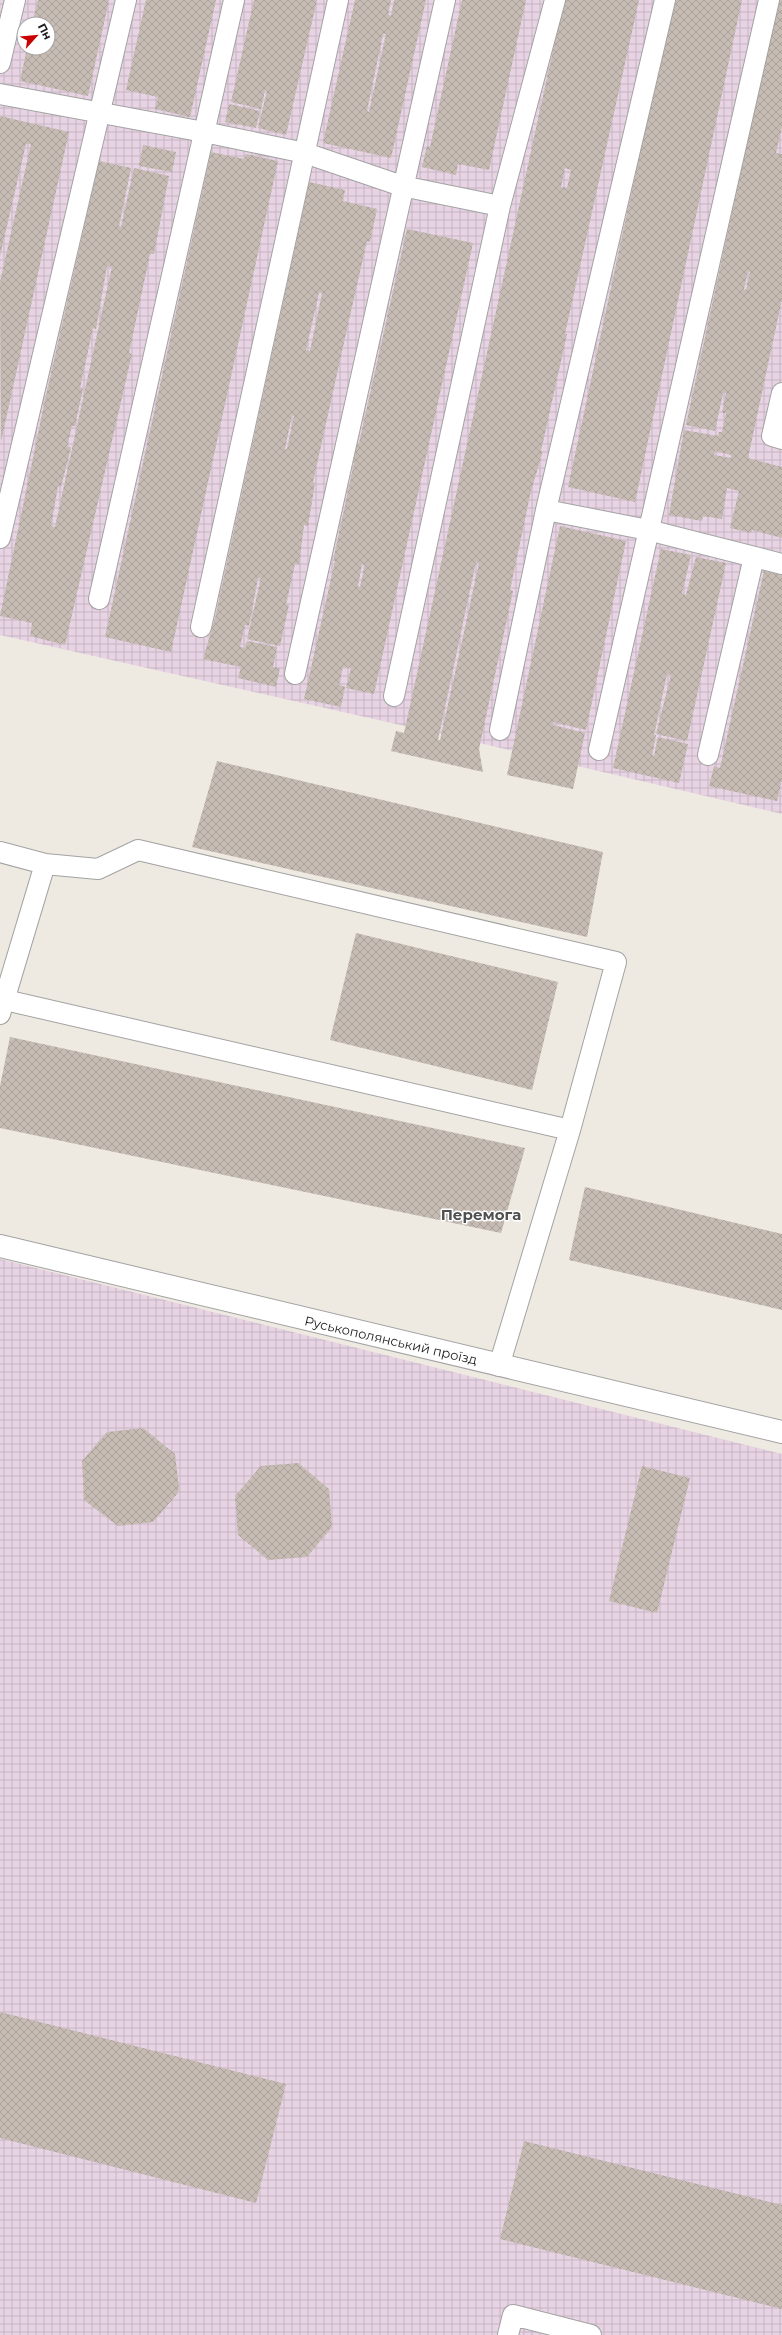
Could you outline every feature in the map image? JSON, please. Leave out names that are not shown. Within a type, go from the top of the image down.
[{"type":"street","name":"Руськополянський проїзд","points":[[0,1246],[499,1366],[782,1432]]},
{"type":"lane","points":[[0,63],[15,0]]},
{"type":"lane","points":[[0,538],[126,0]]},
{"type":"lane","points":[[99,599],[234,0]]},
{"type":"lane","points":[[201,627],[338,0]]},
{"type":"lane","points":[[295,674],[402,186],[445,0]]},
{"type":"lane","points":[[394,696],[500,206],[555,0]]},
{"type":"lane","points":[[500,730],[546,510],[664,0]]},
{"type":"lane","points":[[598,750],[769,0]]},
{"type":"lane","points":[[0,94],[204,132],[305,153],[402,186],[500,206]]},
{"type":"lane","points":[[782,393],[772,436],[782,439]]},
{"type":"lane","points":[[546,510],[648,530],[782,564]]},
{"type":"lane","points":[[708,754],[754,557]]},
{"type":"lane","points":[[0,852],[45,864],[98,868],[138,850],[616,962],[570,1130],[499,1366]]},
{"type":"lane","points":[[45,864],[2,1007],[570,1130]]},
{"type":"lane","points":[[508,2335],[513,2314],[591,2335]]},
{"type":"shaded area","points":[[0,0],[782,0],[782,814],[458,738],[0,635]]},
{"type":"shaded area","points":[[0,1259],[782,1454],[782,2335],[0,2335]]},
{"type":"building","points":[[38,0],[109,0],[88,96],[20,81],[25,56],[56,56],[56,16],[34,16]]},
{"type":"building","points":[[146,0],[216,0],[190,117],[155,109],[158,97],[126,90]]},
{"type":"building","points":[[254,0],[317,0],[286,135],[258,128],[267,91],[265,90],[261,109],[231,102]]},
{"type":"building","points":[[355,0],[391,0],[388,14],[391,16],[394,0],[426,0],[391,158],[323,143]],"holes":[[[383,34],[386,34],[369,112],[367,111]]]},
{"type":"building","points":[[462,0],[526,0],[489,170],[458,164],[456,175],[422,167],[427,146],[430,147]]},
{"type":"building","points":[[564,0],[639,0],[565,334],[567,334],[541,451],[543,451],[531,491],[510,590],[513,591],[479,749],[483,772],[391,751],[396,731],[404,733]],"holes":[[[565,168],[571,170],[567,188],[561,187]],[[476,562],[479,563],[440,740],[438,740]]]},
{"type":"building","points":[[673,0],[742,0],[635,502],[568,487]]},
{"type":"building","points":[[778,0],[782,0],[782,127],[776,153],[782,154],[782,299],[748,458],[782,467],[782,538],[752,530],[751,533],[730,528],[739,491],[727,488],[722,519],[703,516],[702,521],[669,515],[684,430],[718,436],[719,432],[722,432],[726,413],[722,413],[726,393],[723,393],[715,431],[686,425]],"holes":[[[748,271],[750,272],[746,290],[744,289]],[[715,451],[731,455],[731,458],[714,455]]]},
{"type":"building","points":[[229,104],[260,111],[256,128],[225,122]]},
{"type":"building","points":[[0,116],[69,132],[1,442],[0,282],[31,144],[26,144],[0,256]]},
{"type":"building","points":[[143,145],[176,152],[172,172],[139,166]]},
{"type":"building","points":[[211,152],[244,159],[246,154],[278,161],[171,652],[105,637]]},
{"type":"building","points":[[99,161],[131,168],[119,226],[121,227],[134,168],[169,176],[154,254],[150,254],[129,353],[132,354],[65,645],[30,636],[32,623],[0,616],[45,400]],"holes":[[[107,266],[112,267],[103,307],[55,527],[51,526],[58,486],[61,487],[71,447],[67,447],[72,426],[75,426],[83,389],[80,388],[93,328],[96,329]]]},
{"type":"building","points":[[309,182],[345,190],[343,201],[377,209],[370,242],[367,241],[313,482],[315,483],[308,526],[304,525],[299,565],[295,564],[286,605],[289,605],[280,646],[247,639],[261,578],[258,578],[249,626],[245,625],[240,647],[245,648],[247,641],[277,647],[273,667],[280,668],[276,687],[238,678],[241,667],[203,659],[215,618]],"holes":[[[319,293],[322,293],[310,351],[306,350]],[[292,415],[294,416],[287,449],[285,449]]]},
{"type":"building","points":[[407,229],[473,243],[374,694],[346,688],[351,668],[343,667],[339,685],[345,687],[341,707],[304,699],[335,561],[333,561],[354,463],[352,462],[356,443],[359,443]],"holes":[[[362,564],[365,565],[360,587],[358,586]]]},
{"type":"building","points":[[560,526],[626,541],[586,730],[553,722],[553,725],[585,733],[573,789],[507,775]]},
{"type":"building","points":[[661,549],[691,555],[682,594],[686,595],[696,557],[726,563],[687,741],[656,734],[671,675],[667,674],[654,735],[656,735],[652,756],[654,756],[658,737],[688,744],[679,783],[613,768]]},
{"type":"building","points":[[764,571],[782,575],[782,779],[777,801],[709,786],[714,766],[720,768]]},
{"type":"building","points":[[217,761],[603,852],[587,937],[192,847]]},
{"type":"building","points":[[356,933],[558,982],[532,1090],[330,1040]]},
{"type":"building","points":[[10,1037],[525,1148],[501,1233],[0,1128],[0,1086]]},
{"type":"building","points":[[585,1187],[782,1234],[782,1310],[569,1260]]},
{"type":"building","points":[[143,1428],[175,1454],[179,1487],[178,1493],[153,1522],[118,1526],[84,1500],[82,1461],[107,1432]]},
{"type":"building","points":[[298,1463],[329,1489],[332,1527],[307,1557],[268,1560],[238,1535],[235,1496],[261,1466]]},
{"type":"building","points":[[642,1466],[690,1478],[657,1613],[609,1601]]},
{"type":"building","points":[[0,2012],[286,2084],[256,2203],[0,2138]]},
{"type":"building","points":[[524,2141],[782,2205],[782,2309],[500,2239]]},
{"type":"district","name":"Перемога","points":[[481,1214]]}]
